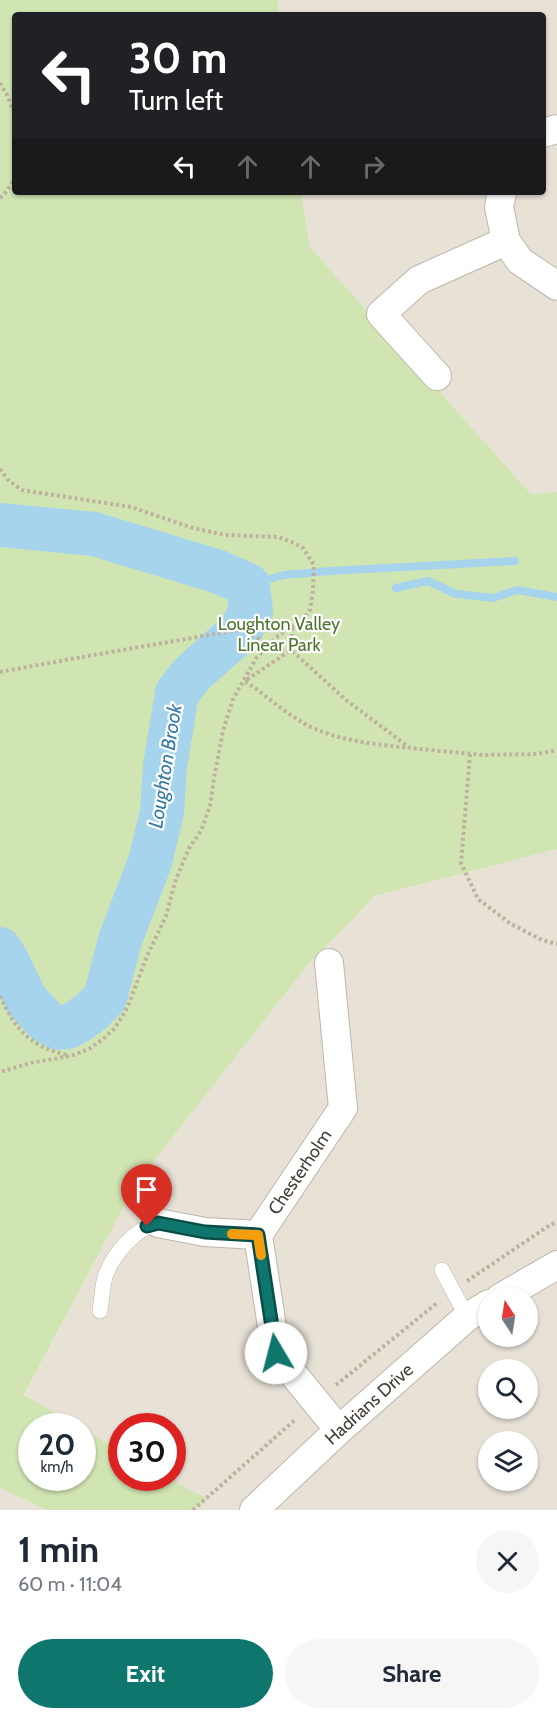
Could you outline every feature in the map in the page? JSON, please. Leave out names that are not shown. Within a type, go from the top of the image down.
[{"type":"street","points":[[501,195],[499,207],[506,241],[520,261],[557,286]]},
{"type":"street","points":[[437,376],[381,314],[419,280],[506,241]]},
{"type":"street","name":"Chesterholm","points":[[329,963],[343,1108],[258,1235],[276,1353],[339,1430]]},
{"type":"street","points":[[158,1223],[205,1232],[258,1235]]},
{"type":"street","points":[[519,1287],[557,1265]]},
{"type":"street","name":"Hadrians Drive","points":[[254,1510],[339,1430],[478,1310]]},
{"type":"lane","points":[[100,1311],[106,1275],[113,1261],[133,1236],[147,1226],[158,1223]]},
{"type":"lane","points":[[442,1270],[453,1290],[478,1310]]},
{"type":"path","points":[[0,82],[12,107]]},
{"type":"path","points":[[0,198],[12,183]]},
{"type":"path","points":[[0,469],[9,481],[22,490],[131,507],[193,528],[225,535],[278,537],[303,548],[314,565],[310,610],[303,619],[278,636],[257,657],[233,699],[223,731],[210,806],[201,831],[189,848],[175,882],[166,916],[147,956],[128,1006],[114,1029],[89,1049],[71,1056],[30,1063],[0,1072]]},
{"type":"path","points":[[291,651],[292,627]]},
{"type":"path","points":[[0,672],[244,629],[275,650],[291,651],[346,700],[410,748]]},
{"type":"path","points":[[244,681],[291,651]]},
{"type":"path","points":[[244,681],[306,724],[328,734],[362,743],[483,755],[538,754],[557,750]]},
{"type":"path","points":[[470,754],[461,863],[478,899],[510,924],[542,940],[557,944]]},
{"type":"path","points":[[0,996],[18,1027],[30,1040],[47,1050],[71,1056]]},
{"type":"path","points":[[193,1510],[315,1402],[453,1290],[557,1222]]},
{"type":"shaded area","points":[[278,0],[557,0],[557,492],[531,494],[310,247],[301,195],[546,195],[546,12],[279,12]]},
{"type":"shaded area","points":[[557,849],[557,1510],[193,1510],[206,1499],[186,1488],[186,1413],[108,1413],[108,1443],[96,1437],[96,1413],[55,1413],[24,1396],[136,1184],[306,967],[375,896]]},
{"type":"shaded area","points":[[0,1488],[47,1510],[0,1510]]},
{"type":"green space","name":"Loughton Valley Linear Park","points":[[0,0],[278,0],[279,12],[12,12],[12,195],[301,195],[310,247],[531,494],[557,492],[557,849],[375,896],[306,967],[136,1184],[24,1395],[55,1413],[18,1413],[18,1491],[96,1491],[96,1437],[108,1443],[108,1491],[186,1491],[186,1488],[207,1499],[193,1510],[47,1510],[0,1488]]},
{"type":"waterway","name":"Loughton Brook","points":[[0,525],[94,534],[219,572],[248,585],[251,611],[240,631],[192,674],[177,693],[165,766],[162,812],[150,862],[120,940],[105,998],[77,1022],[68,1027],[58,1028],[47,1022],[26,1000],[0,949]]},
{"type":"waterway","points":[[248,585],[284,575],[515,561]]},
{"type":"waterway","points":[[396,588],[428,581],[456,594],[493,598],[517,590],[557,597]]},
{"type":"slow traffic","points":[[232,1234],[258,1235],[261,1255]]},
{"type":"route","points":[[147,1226],[158,1223],[205,1232],[258,1235],[276,1353]]}]
